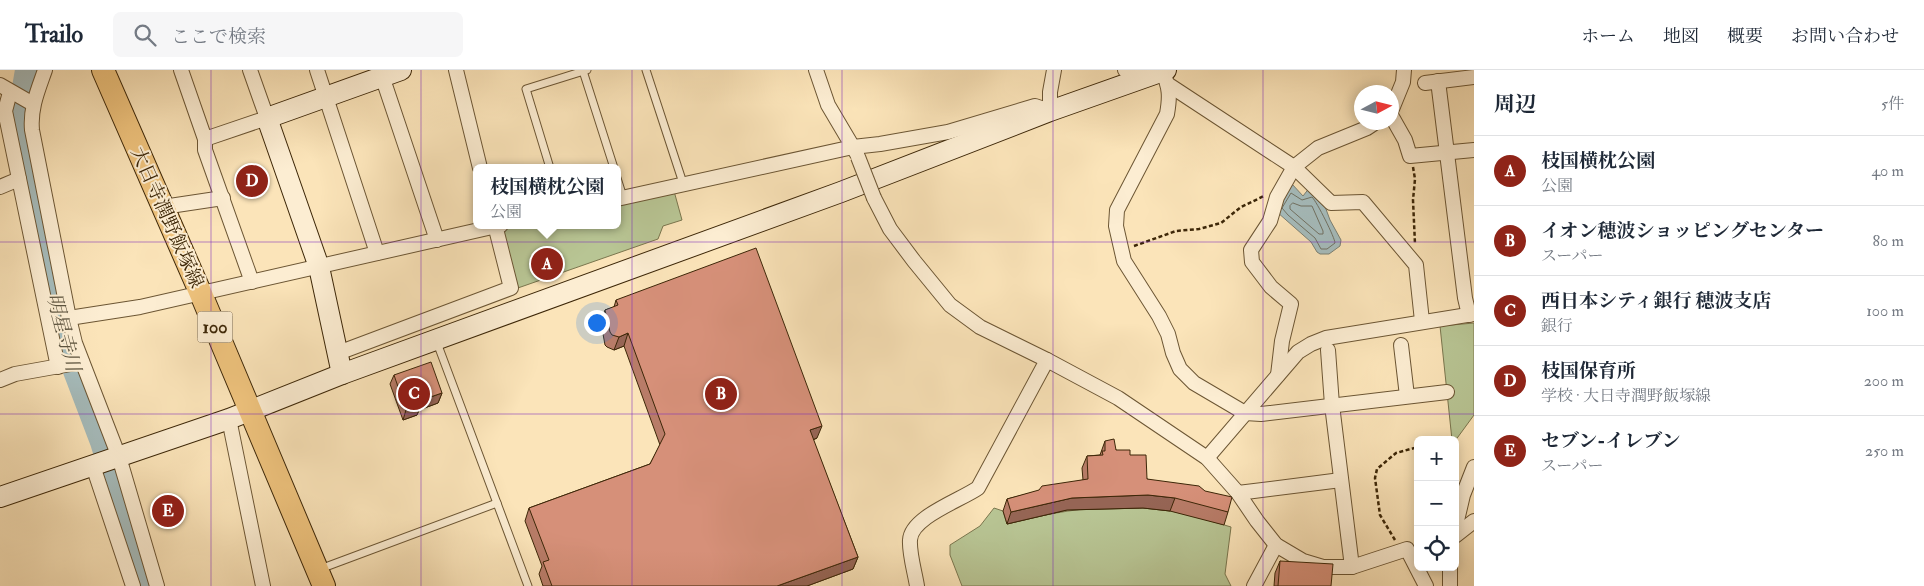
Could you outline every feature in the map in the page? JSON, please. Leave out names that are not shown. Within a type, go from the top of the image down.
[{"type":"main road","name":"大日寺潤野飯塚線","points":[[103,70],[201,294],[321,578]]},
{"type":"street","points":[[45,70],[30,115],[75,343],[69,365]]},
{"type":"street","points":[[181,70],[205,140],[206,150],[252,282]]},
{"type":"street","points":[[250,70],[319,267],[342,374]]},
{"type":"street","points":[[317,70],[377,253]]},
{"type":"street","points":[[456,70],[479,164]]},
{"type":"street","points":[[1050,111],[1050,92],[1054,70]]},
{"type":"street","points":[[1399,92],[1403,82],[1404,70]]},
{"type":"street","points":[[821,71],[828,105],[855,152],[874,198],[890,229],[950,305],[980,327],[1118,398],[1207,458],[1238,493],[1276,545],[1312,564],[1352,567],[1407,549],[1426,586]]},
{"type":"street","points":[[205,140],[388,72],[437,240]]},
{"type":"street","points":[[0,497],[229,419],[342,374],[841,192],[1050,111],[1133,74],[1166,75],[1294,167],[1331,203],[1362,202],[1416,265],[1422,321]]},
{"type":"street","points":[[1166,75],[1170,97],[1167,114],[1117,210],[1116,226],[1120,250],[1132,274],[1159,316],[1168,334],[1180,369],[1194,383],[1245,413],[1260,414],[1447,392]]},
{"type":"street","points":[[1207,458],[1298,352],[1311,344],[1326,338],[1422,321],[1472,315],[1447,153],[1431,82],[1474,77]]},
{"type":"street","points":[[33,104],[3,91],[5,111],[19,179],[69,365],[157,586]]},
{"type":"street","points":[[621,198],[683,183],[855,152],[880,144],[948,132],[1036,106],[1050,111]]},
{"type":"street","points":[[1278,375],[1282,341],[1291,304],[1271,287],[1252,262],[1250,257],[1254,244],[1270,221],[1277,197],[1294,167],[1318,148],[1362,130]]},
{"type":"street","points":[[1399,130],[1405,140],[1410,156],[1474,150]]},
{"type":"street","points":[[0,187],[19,179]]},
{"type":"street","points":[[163,207],[223,198]]},
{"type":"street","points":[[69,318],[140,307],[201,294],[484,229]]},
{"type":"street","points":[[338,353],[511,288],[498,229]]},
{"type":"street","points":[[1400,344],[1407,396]]},
{"type":"street","points":[[1328,350],[1332,405],[1352,567]]},
{"type":"street","points":[[917,586],[910,540],[913,529],[921,520],[967,496],[978,488],[1047,360]]},
{"type":"street","points":[[2,376],[69,365]]},
{"type":"street","points":[[229,419],[263,586]]},
{"type":"street","points":[[106,461],[133,586]]},
{"type":"street","points":[[1456,526],[1463,495],[1474,467]]},
{"type":"street","points":[[1238,493],[1341,480]]},
{"type":"street","points":[[1459,533],[1474,521]]},
{"type":"street","points":[[1254,586],[1276,545]]},
{"type":"street","points":[[1450,571],[1450,586]]},
{"type":"lane","points":[[549,164],[526,89],[585,70],[613,164]]},
{"type":"lane","points":[[646,70],[683,183]]},
{"type":"lane","points":[[436,340],[528,586]]},
{"type":"lane","points":[[321,578],[498,503]]},
{"type":"path","points":[[1410,156],[1415,179],[1413,200],[1416,265]]},
{"type":"path","points":[[1120,250],[1176,232],[1199,229],[1221,223],[1242,207],[1267,195]]},
{"type":"path","points":[[1402,551],[1380,515],[1375,478],[1377,470],[1396,453],[1414,447]]},
{"type":"green space","points":[[674,191],[682,220],[663,226],[658,239],[515,289],[501,230],[621,229],[621,202]]},
{"type":"green space","points":[[1474,323],[1474,415],[1459,436],[1452,436],[1440,326]]},
{"type":"green space","points":[[1130,507],[1171,511],[1231,527],[1225,574],[1231,586],[962,586],[950,555],[950,545],[980,526],[994,508],[1003,511],[1007,524],[1068,511]]},
{"type":"water","points":[[1292,184],[1303,196],[1310,187],[1323,201],[1330,220],[1341,240],[1340,246],[1329,254],[1317,252],[1311,242],[1277,212],[1283,193]]},
{"type":"building","points":[[756,248],[822,426],[810,430],[858,557],[777,586],[552,586],[543,562],[549,560],[529,508],[650,464],[665,434],[628,333],[619,337],[612,335],[605,310],[618,305],[616,300]]},
{"type":"building","points":[[431,362],[442,393],[419,401],[420,405],[406,410],[394,375]]},
{"type":"building","points":[[1114,439],[1116,450],[1130,450],[1130,455],[1146,455],[1147,479],[1199,486],[1205,491],[1232,497],[1228,512],[1175,498],[1148,495],[1072,498],[1011,512],[1007,499],[1039,490],[1042,486],[1088,479],[1087,456],[1103,455],[1102,451],[1105,451],[1105,441]]},
{"type":"building","points":[[1280,561],[1333,564],[1331,586],[1278,586]]},
{"type":"waterway","name":"明星寺川","points":[[26,70],[18,117],[54,299],[74,371],[101,442],[145,586]]},
{"type":"place","name":"枝国保育所","points":[[252,181]]},
{"type":"place","name":"枝国横枕公園","points":[[547,264]]},
{"type":"place","name":"西日本シティ銀行 穂波支店","points":[[414,394]]},
{"type":"place","name":"イオン穂波ショッピングセンター","points":[[721,394]]},
{"type":"place","name":"セブン-イレブン","points":[[168,511]]}]
